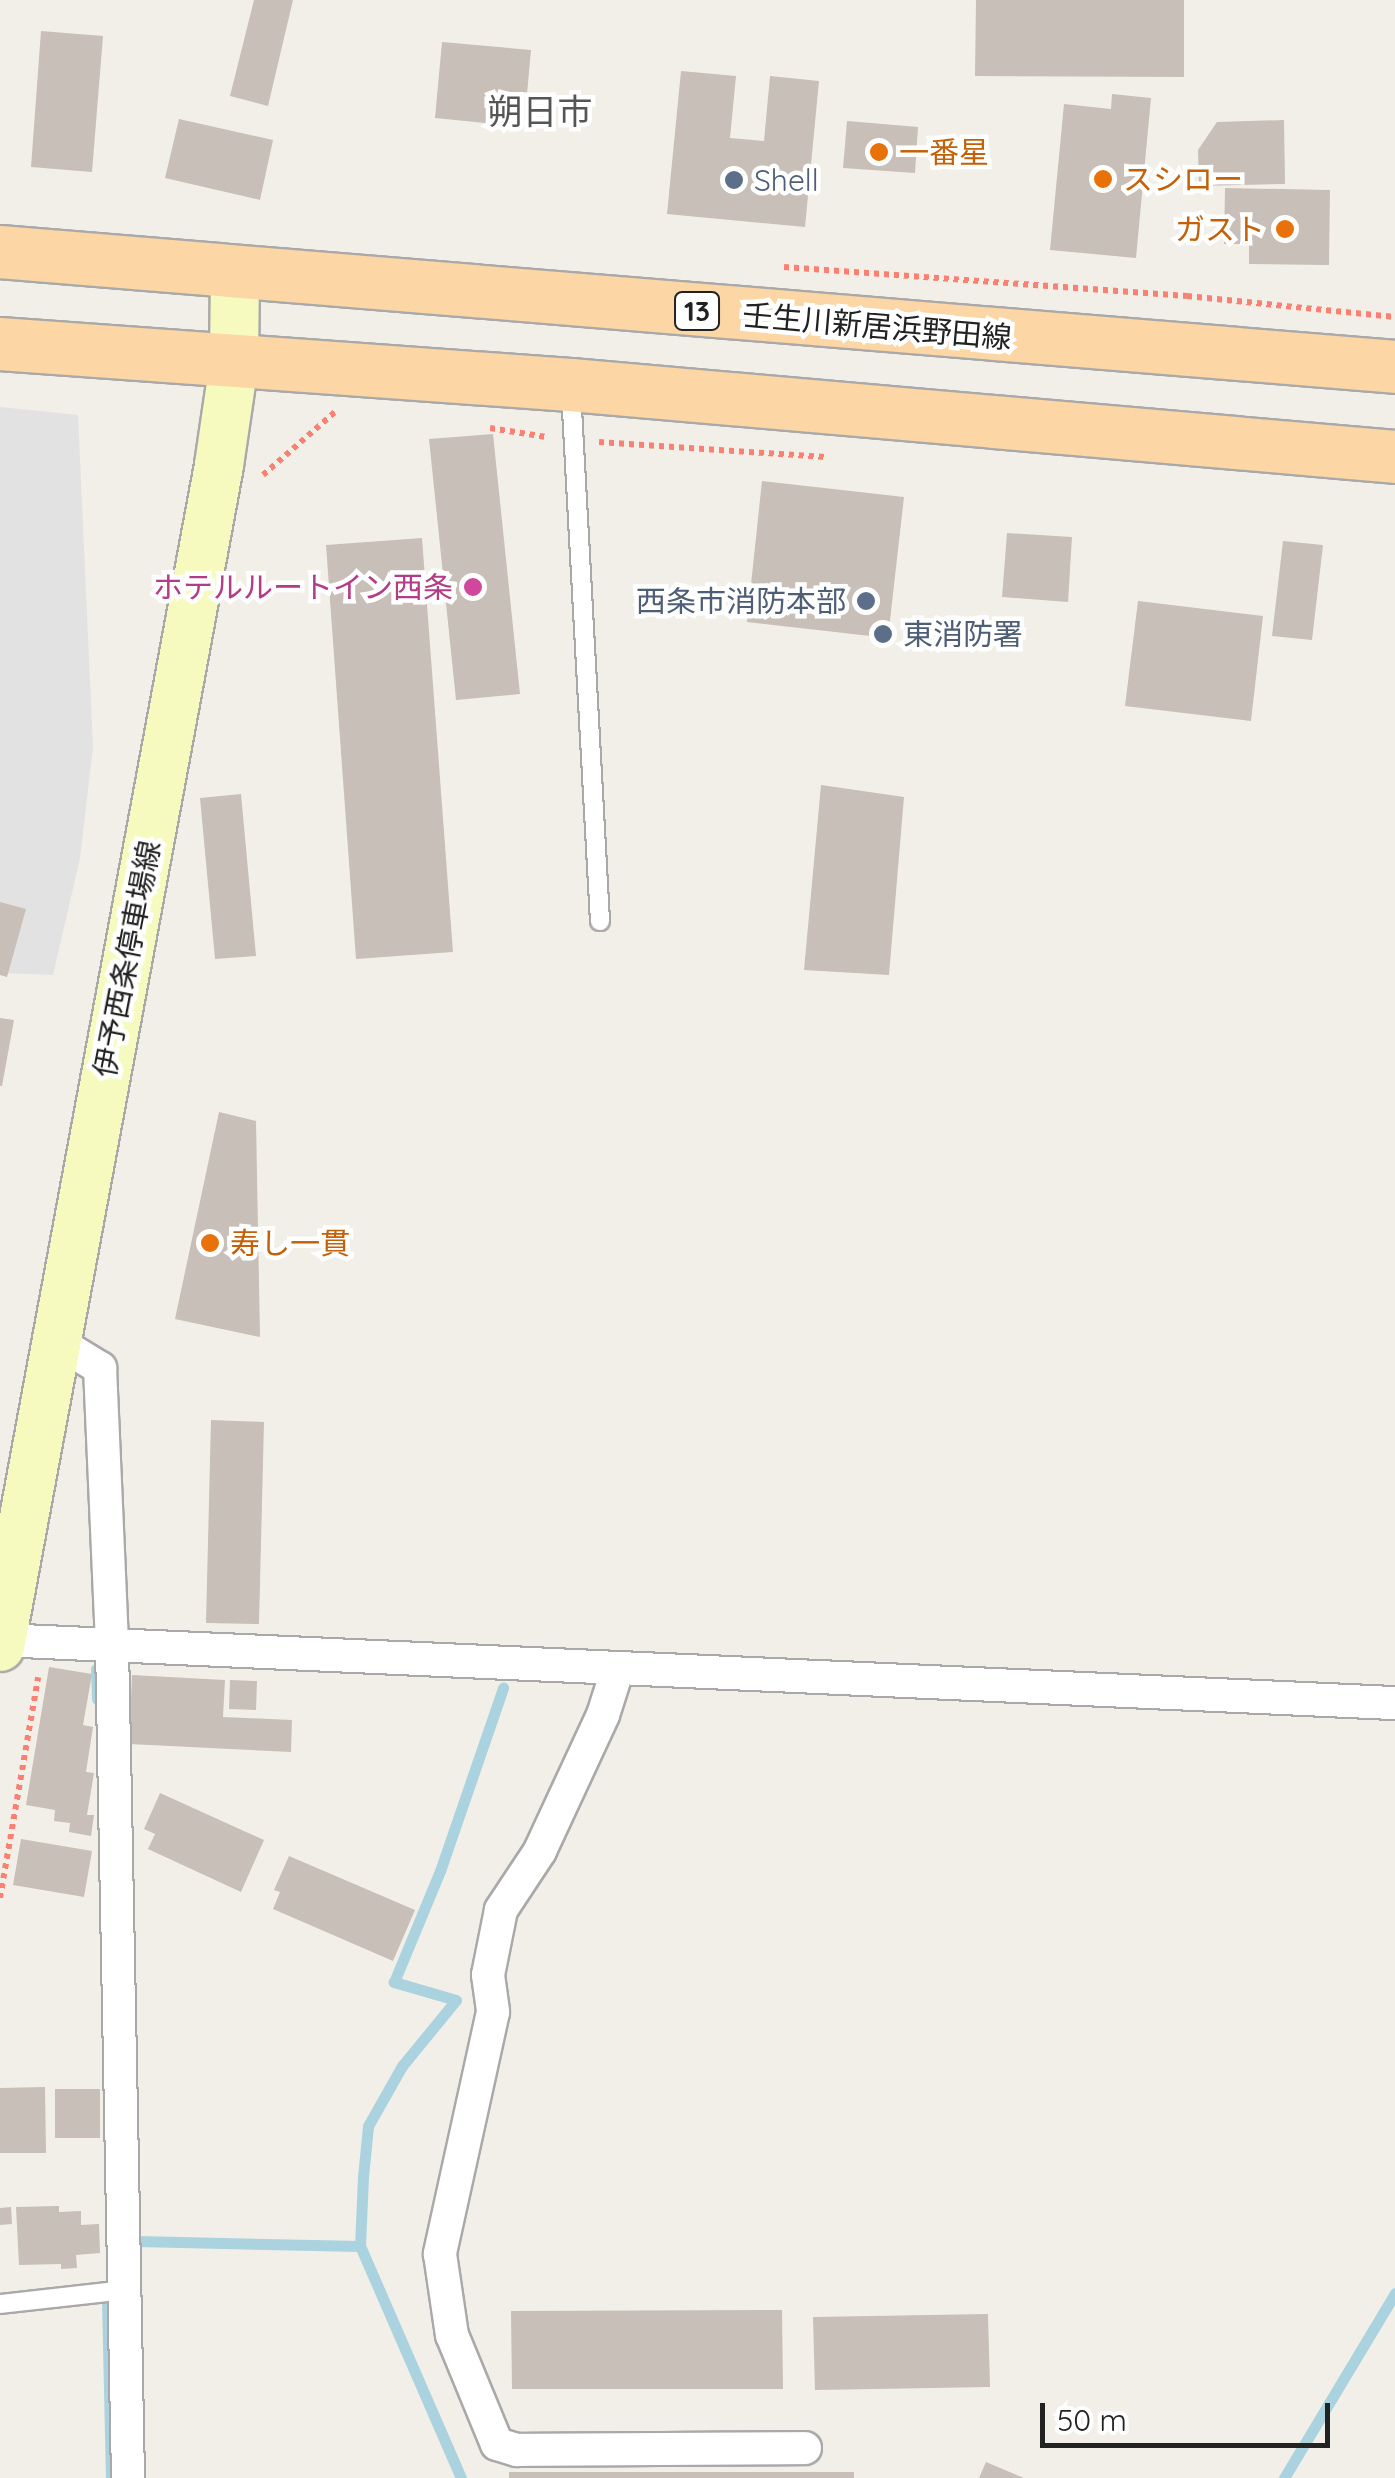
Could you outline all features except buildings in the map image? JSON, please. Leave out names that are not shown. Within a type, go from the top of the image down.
[{"type":"main road","name":"壬生川新居浜野田線","points":[[0,252],[1395,367]]},
{"type":"main road","name":"伊予西条停車場線","points":[[0,1642],[234,364],[235,270]]},
{"type":"main road","points":[[0,344],[234,364],[571,385],[1395,457]]},
{"type":"street","points":[[56,1341],[100,1368],[112,1645],[128,2478]]},
{"type":"street","points":[[0,1642],[1395,1703]]},
{"type":"street","points":[[618,1668],[603,1715],[540,1852],[501,1910],[488,1975],[493,2012],[440,2254],[452,2335],[497,2444],[804,2448]]},
{"type":"lane","points":[[571,385],[600,920]]},
{"type":"lane","points":[[0,2304],[124,2290]]},
{"type":"path","points":[[264,471],[342,407]]},
{"type":"path","points":[[477,426],[573,440],[831,457]]},
{"type":"shaded area","points":[[0,407],[78,415],[93,747],[80,858],[53,975],[0,973]]},
{"type":"waterway","points":[[96,1669],[97,1699]]},
{"type":"waterway","points":[[461,2478],[360,2246],[363,2177],[368,2126],[402,2066],[456,2000],[394,1982],[440,1871],[503,1688]]},
{"type":"waterway","points":[[136,2241],[360,2246]]},
{"type":"waterway","points":[[1284,2478],[1395,2293]]},
{"type":"waterway","points":[[107,2302],[111,2478]]},
{"type":"place","name":"一番星","points":[[879,152]]},
{"type":"place","name":"スシロー","points":[[1103,179]]},
{"type":"place","name":"Shell","points":[[734,180]]},
{"type":"place","name":"ガスト","points":[[1285,229]]},
{"type":"place","name":"ホテルルートイン西条","points":[[473,587]]},
{"type":"place","name":"西条市消防本部","points":[[866,601]]},
{"type":"place","name":"東消防署","points":[[883,634]]},
{"type":"place","name":"寿し一貫","points":[[210,1243]]},
{"type":"district","name":"朔日市","points":[[540,111]]}]
